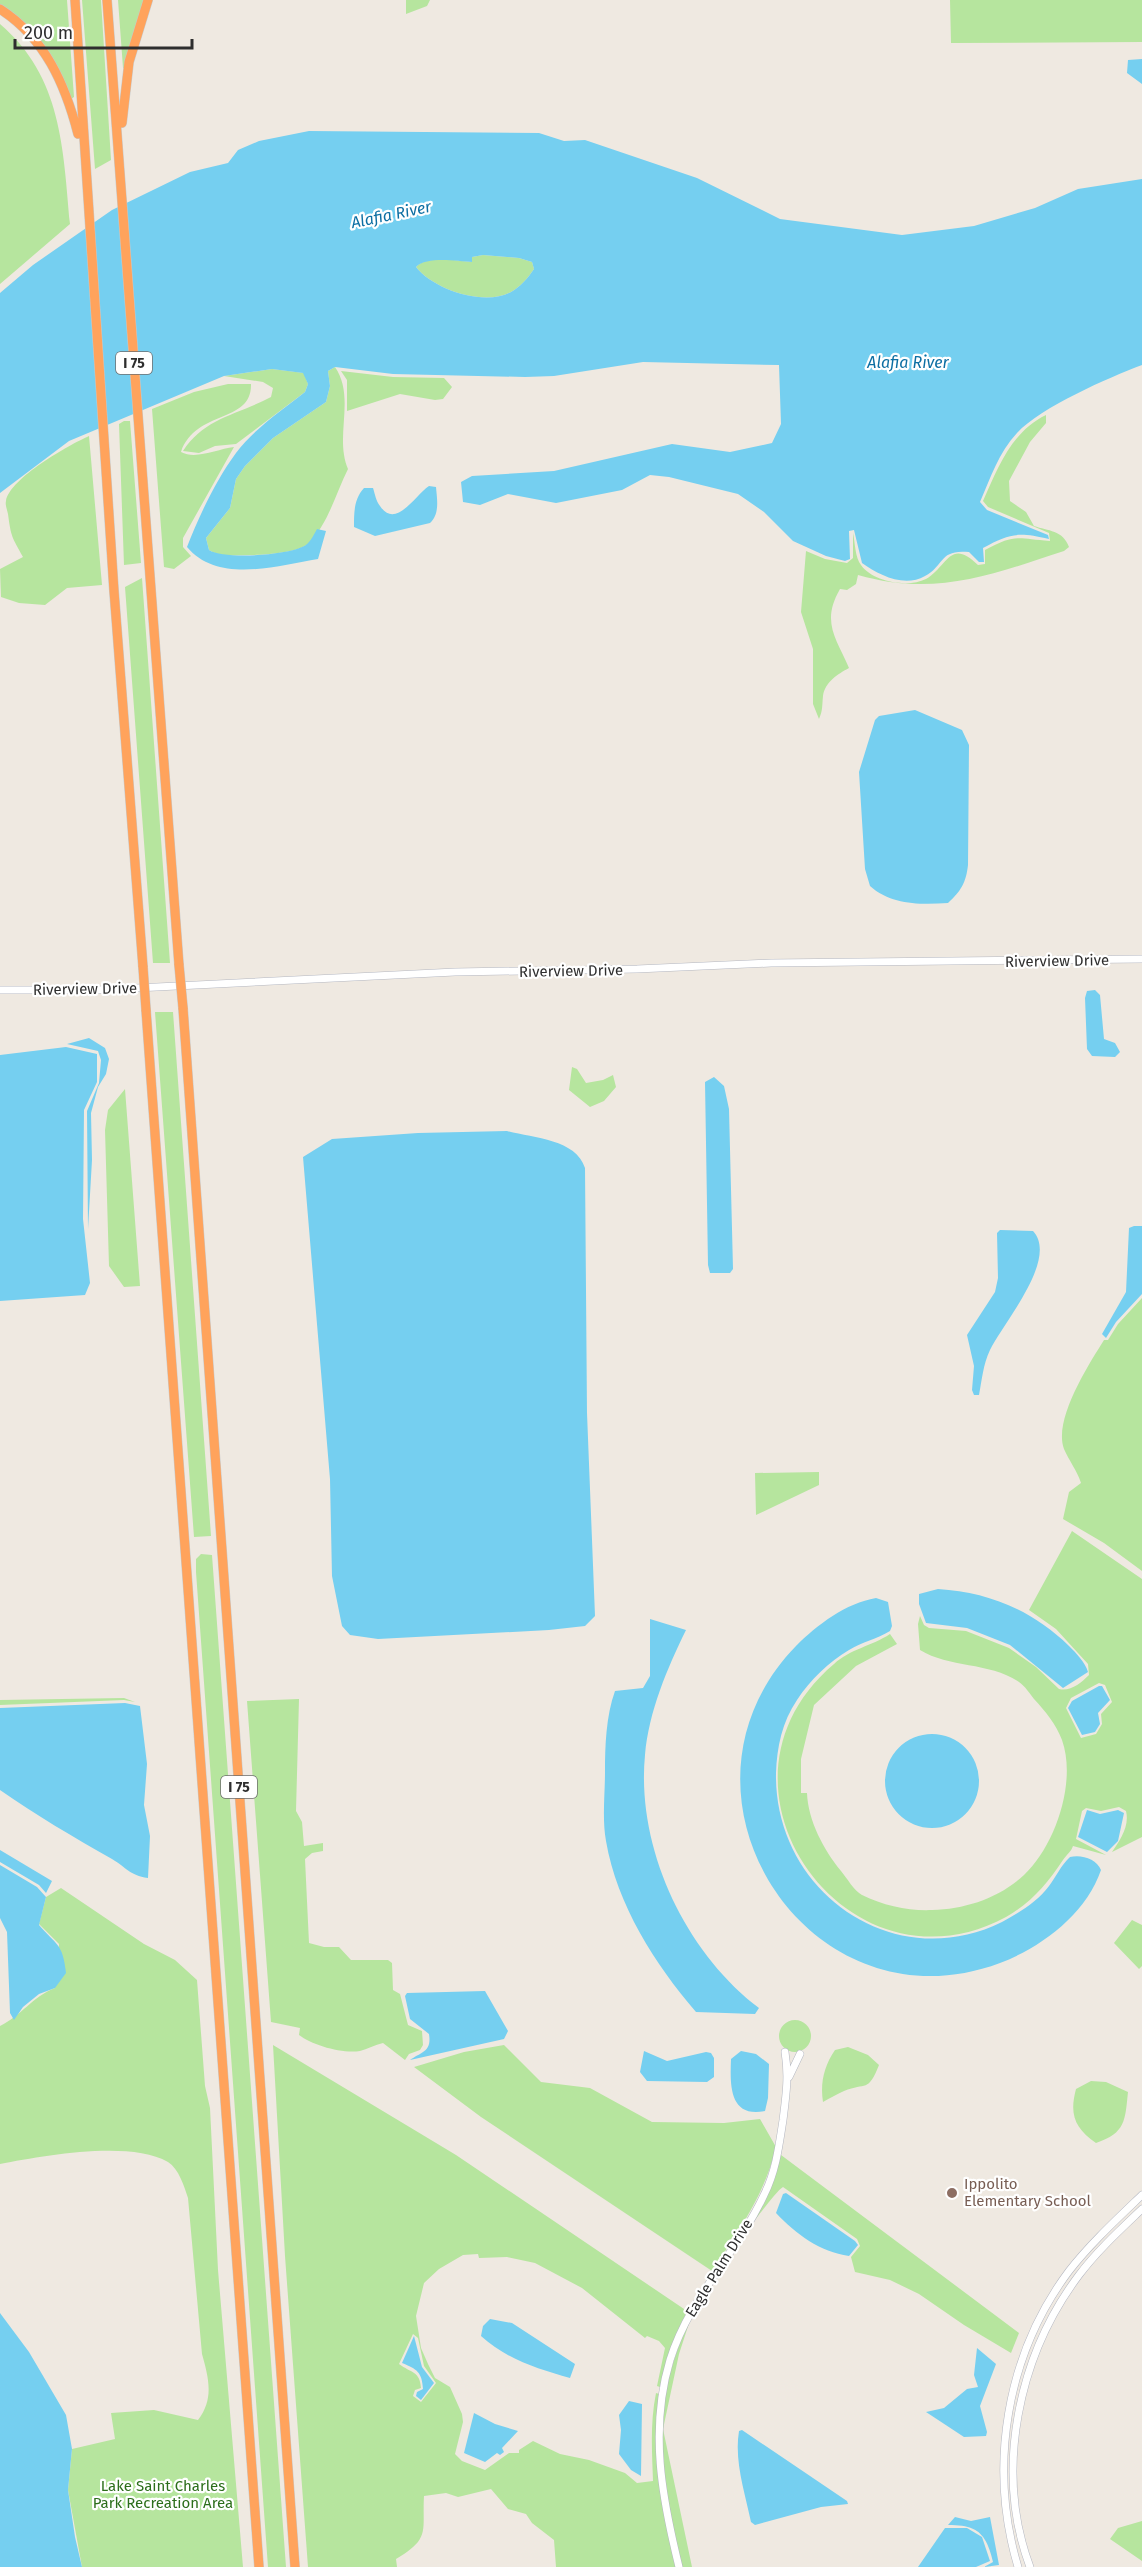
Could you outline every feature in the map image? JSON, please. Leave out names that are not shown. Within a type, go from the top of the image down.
[{"type":"highway","name":"I 75","points":[[75,0],[114,591],[259,2567]]},
{"type":"highway","name":"I 75","points":[[107,0],[183,1008],[295,2567]]},
{"type":"highway","points":[[119,150],[128,71],[148,0]]},
{"type":"highway","points":[[0,9],[33,36],[60,77],[84,154]]},
{"type":"street","name":"Riverview Drive","points":[[0,990],[97,990],[444,972],[628,970],[771,963],[1142,959]]},
{"type":"street","name":"Eagle Palm Drive","points":[[785,2052],[789,2077]]},
{"type":"street","name":"Eagle Palm Drive","points":[[679,2567],[660,2475],[658,2447],[662,2391],[670,2359],[693,2305],[740,2235],[772,2176],[778,2153],[789,2077],[800,2054]]},
{"type":"street","points":[[1018,2567],[1006,2503],[1005,2433],[1017,2376],[1036,2325],[1069,2271],[1142,2195]]},
{"type":"street","points":[[1029,2369],[1051,2317],[1079,2275],[1142,2209]]},
{"type":"street","points":[[1030,2567],[1017,2517],[1014,2483],[1016,2434],[1029,2369],[1040,2335],[1036,2325]]},
{"type":"green space","points":[[0,0],[67,0],[74,97],[71,99],[60,74],[0,6]]},
{"type":"green space","points":[[82,0],[101,0],[111,160],[95,169]]},
{"type":"green space","points":[[118,0],[146,0],[126,68],[123,68]]},
{"type":"green space","points":[[406,0],[430,0],[427,6],[406,14]]},
{"type":"green space","points":[[950,0],[1142,0],[1142,42],[951,43]]},
{"type":"green space","points":[[0,24],[21,45],[48,91],[61,141],[70,224],[0,284]]},
{"type":"green space","points":[[483,255],[519,258],[532,262],[534,269],[518,288],[500,296],[487,298],[446,289],[416,267],[421,263],[434,260],[472,262],[472,257]]},
{"type":"green space","points":[[335,367],[344,391],[343,444],[348,469],[327,518],[316,535],[304,546],[281,553],[229,556],[209,550],[206,538],[230,508],[236,479],[245,466],[273,438],[326,402],[330,386],[328,371]]},
{"type":"green space","points":[[272,369],[304,373],[308,384],[305,392],[236,444],[215,446],[199,453],[183,451],[191,440],[211,424],[271,397],[273,388],[263,382],[224,376]]},
{"type":"green space","points":[[341,371],[393,377],[444,378],[452,387],[443,399],[435,400],[400,394],[347,411],[347,380]]},
{"type":"green space","points":[[228,384],[251,384],[249,397],[233,412],[198,429],[188,438],[181,452],[193,455],[234,447],[183,538],[183,547],[191,556],[174,569],[164,567],[152,409],[194,392]]},
{"type":"green space","points":[[1046,415],[1046,423],[1030,442],[1009,481],[1010,501],[1026,512],[1034,526],[1059,534],[1069,547],[1064,551],[987,575],[938,583],[912,584],[903,583],[926,579],[955,554],[969,557],[978,565],[985,564],[985,550],[1004,541],[1017,538],[1050,541],[1049,533],[988,507],[983,501],[1000,464],[1015,441],[1023,431]]},
{"type":"green space","points":[[130,421],[141,563],[124,565],[119,424]]},
{"type":"green space","points":[[89,436],[102,585],[67,588],[45,605],[19,603],[1,597],[0,569],[23,557],[10,528],[6,501],[10,492],[18,482],[42,463]]},
{"type":"green space","points":[[853,533],[856,554],[861,565],[874,576],[893,582],[858,575],[856,584],[847,590],[840,589],[832,611],[832,630],[849,668],[836,676],[826,687],[819,719],[813,704],[813,649],[801,612],[806,551],[825,559],[847,563],[853,558]]},
{"type":"green space","points":[[142,578],[170,963],[153,963],[125,587]]},
{"type":"green space","points":[[155,1012],[173,1012],[211,1536],[194,1537]]},
{"type":"green space","points":[[572,1067],[577,1069],[586,1083],[603,1080],[613,1075],[616,1087],[604,1101],[590,1107],[569,1090]]},
{"type":"green space","points":[[125,1089],[140,1286],[124,1287],[109,1266],[105,1130],[108,1110]]},
{"type":"green space","points":[[1142,1298],[1142,1571],[1104,1543],[1063,1519],[1069,1492],[1081,1483],[1064,1449],[1062,1437],[1068,1408],[1090,1363],[1104,1340],[1108,1340],[1118,1324]]},
{"type":"green space","points":[[819,1472],[819,1485],[756,1515],[755,1473]]},
{"type":"green space","points":[[1072,1531],[1142,1579],[1142,1837],[1112,1852],[1125,1828],[1126,1811],[1119,1807],[1101,1811],[1086,1808],[1082,1811],[1076,1839],[1106,1855],[1073,1846],[1045,1885],[1015,1911],[1006,1917],[947,1936],[892,1931],[844,1907],[807,1868],[784,1820],[778,1767],[794,1713],[840,1659],[890,1634],[897,1644],[856,1666],[814,1705],[801,1759],[801,1793],[807,1793],[810,1814],[829,1854],[853,1887],[862,1895],[888,1905],[923,1910],[969,1905],[993,1896],[1024,1875],[1035,1863],[1054,1831],[1065,1794],[1067,1775],[1062,1740],[1050,1718],[1019,1682],[995,1671],[944,1660],[920,1650],[918,1624],[920,1616],[924,1625],[929,1628],[966,1631],[1009,1648],[1036,1667],[1059,1689],[1071,1688],[1079,1684],[1089,1675],[1088,1664],[1056,1629],[1029,1610]],"holes":[[[1099,1683],[1105,1685],[1112,1702],[1101,1714],[1102,1724],[1096,1734],[1081,1738],[1066,1708],[1071,1698]]]},
{"type":"green space","points":[[201,1554],[212,1555],[286,2567],[268,2567],[196,1572],[196,1559]]},
{"type":"green space","points":[[124,1698],[135,1702],[124,1700],[0,1705],[0,1700]]},
{"type":"green space","points":[[299,1699],[296,1811],[302,1822],[304,1846],[323,1843],[323,1851],[312,1853],[305,1859],[309,1943],[324,1947],[339,1947],[351,1960],[388,1960],[392,1963],[393,1990],[400,1994],[408,2025],[422,2031],[423,2045],[420,2050],[409,2054],[405,2060],[383,2043],[360,2051],[336,2050],[305,2039],[299,2035],[300,2028],[271,2022],[247,1701]]},
{"type":"green space","name":"Lake Saint Charles Park Recreation Area","points":[[61,1888],[144,1944],[175,1960],[197,1980],[205,2086],[210,2108],[218,2270],[243,2567],[82,2567],[68,2490],[72,2449],[115,2439],[111,2413],[154,2410],[198,2420],[206,2404],[209,2388],[202,2354],[188,2198],[181,2178],[172,2165],[151,2155],[109,2151],[62,2154],[0,2164],[0,2026],[40,1996],[55,1988],[59,1944],[39,1924],[46,1897]]},
{"type":"green space","points":[[1132,1920],[1142,1925],[1142,1966],[1139,1969],[1114,1943]]},
{"type":"green space","points":[[795,2020],[806,2025],[811,2036],[806,2047],[795,2052],[784,2047],[779,2036],[784,2025]]},
{"type":"green space","points":[[273,2045],[456,2155],[687,2311],[667,2358],[660,2387],[657,2386],[665,2348],[659,2341],[647,2336],[645,2338],[582,2288],[535,2263],[507,2257],[479,2258],[478,2254],[463,2255],[439,2269],[424,2283],[416,2316],[421,2348],[428,2364],[435,2378],[450,2387],[462,2414],[463,2422],[455,2454],[462,2461],[485,2470],[509,2453],[519,2453],[519,2450],[533,2441],[560,2454],[589,2460],[625,2473],[637,2483],[653,2481],[653,2415],[656,2393],[659,2394],[657,2461],[662,2502],[676,2567],[556,2567],[554,2540],[532,2523],[526,2514],[508,2509],[491,2489],[458,2497],[446,2493],[424,2496],[420,2539],[396,2559],[397,2567],[308,2567],[285,2256]],"holes":[[[413,2334],[418,2338],[424,2366],[436,2383],[421,2402],[413,2396],[415,2390],[421,2388],[419,2378],[399,2364]]]},
{"type":"green space","points":[[504,2045],[541,2082],[590,2088],[652,2122],[724,2123],[760,2119],[776,2147],[771,2164],[750,2211],[712,2271],[481,2117],[414,2067],[464,2052]]},
{"type":"green space","points":[[848,2047],[868,2055],[879,2065],[875,2074],[866,2085],[851,2088],[823,2102],[822,2088],[828,2062],[835,2050]]},
{"type":"green space","points":[[1091,2081],[1106,2082],[1128,2092],[1126,2110],[1119,2130],[1096,2143],[1083,2132],[1075,2120],[1073,2106],[1076,2089]]},
{"type":"green space","points":[[781,2155],[1019,2333],[1011,2353],[964,2325],[919,2294],[890,2280],[855,2272],[851,2257],[860,2246],[857,2239],[783,2187],[750,2226],[766,2198]]},
{"type":"green space","points":[[692,2314],[679,2354],[663,2429],[692,2567],[682,2567],[665,2488],[660,2435],[670,2373]]},
{"type":"green space","points":[[1142,2521],[1142,2561],[1110,2539],[1118,2528]]},
{"type":"water","points":[[1142,59],[1142,84],[1127,73],[1128,60]]},
{"type":"water","name":"Alafia River","points":[[309,131],[539,133],[564,141],[585,140],[697,178],[780,219],[902,235],[974,226],[1035,208],[1078,189],[1142,179],[1142,365],[1094,385],[1042,413],[1017,433],[1000,457],[980,502],[987,510],[1048,535],[1049,539],[1014,535],[1000,539],[983,548],[984,562],[979,562],[969,552],[952,553],[925,576],[909,581],[884,576],[862,563],[854,530],[849,531],[850,559],[845,561],[826,556],[793,541],[764,512],[738,494],[669,477],[650,475],[622,490],[556,503],[508,494],[480,505],[463,502],[461,482],[472,476],[554,471],[672,444],[730,452],[772,443],[781,424],[779,365],[643,362],[554,376],[525,377],[393,374],[335,367],[328,371],[330,386],[326,402],[273,438],[245,466],[236,479],[230,508],[206,538],[209,550],[241,556],[294,550],[307,544],[317,529],[326,531],[318,559],[266,568],[231,569],[215,565],[200,558],[187,547],[208,499],[236,453],[259,428],[305,392],[308,384],[303,373],[272,369],[224,376],[69,441],[0,493],[0,293],[33,265],[112,210],[190,172],[228,163],[238,150],[259,141]],"holes":[[[483,255],[519,258],[532,262],[534,269],[529,276],[511,292],[487,298],[446,289],[416,267],[434,260],[472,262],[472,257]]]},
{"type":"water","points":[[429,486],[436,487],[437,501],[437,511],[430,523],[375,536],[354,527],[356,501],[364,488],[373,488],[380,506],[386,512],[393,514],[406,508]]},
{"type":"water","points":[[915,710],[962,730],[969,745],[968,865],[962,886],[948,903],[917,904],[887,897],[870,886],[865,869],[859,772],[875,720],[879,716]]},
{"type":"water","points":[[1095,990],[1100,995],[1104,1039],[1115,1043],[1120,1052],[1115,1057],[1092,1056],[1087,1049],[1085,998],[1087,991]]},
{"type":"water","points":[[89,1038],[105,1048],[109,1059],[106,1074],[98,1087],[91,1113],[92,1160],[88,1229],[87,1111],[99,1083],[101,1060],[98,1051],[67,1044]]},
{"type":"water","points":[[66,1047],[97,1054],[97,1082],[84,1110],[83,1219],[90,1283],[85,1295],[0,1301],[0,1055]]},
{"type":"water","points":[[714,1077],[724,1086],[729,1109],[733,1269],[730,1273],[710,1273],[708,1265],[705,1082]]},
{"type":"water","points":[[507,1131],[563,1145],[580,1158],[585,1168],[587,1413],[595,1616],[585,1626],[549,1630],[378,1639],[350,1635],[342,1626],[332,1576],[330,1479],[303,1157],[332,1139],[418,1133]]},
{"type":"water","points":[[1142,1226],[1142,1294],[1116,1322],[1106,1338],[1102,1334],[1126,1292],[1129,1228]]},
{"type":"water","points":[[1000,1230],[1033,1231],[1039,1243],[1039,1258],[1026,1291],[990,1350],[979,1395],[974,1395],[972,1390],[974,1366],[967,1335],[995,1292],[998,1278],[997,1233]]},
{"type":"water","points":[[938,1589],[992,1599],[1024,1613],[1055,1633],[1083,1661],[1088,1672],[1063,1688],[1010,1645],[967,1628],[926,1623],[919,1604],[919,1594]]},
{"type":"water","points":[[876,1598],[888,1602],[892,1626],[890,1631],[854,1647],[827,1666],[802,1693],[788,1717],[779,1744],[776,1773],[781,1815],[795,1854],[818,1886],[847,1912],[882,1930],[920,1938],[961,1936],[1002,1922],[1039,1897],[1070,1857],[1084,1857],[1096,1863],[1101,1870],[1085,1901],[1074,1915],[1031,1948],[1000,1963],[930,1976],[867,1965],[813,1933],[772,1887],[747,1830],[741,1768],[756,1705],[796,1646],[804,1638],[843,1610]]},
{"type":"water","points":[[650,1619],[686,1630],[660,1691],[650,1722],[645,1755],[644,1790],[649,1826],[658,1861],[671,1895],[688,1928],[732,1985],[759,2008],[755,2014],[696,2012],[652,1954],[628,1911],[611,1865],[604,1815],[608,1721],[615,1691],[643,1688],[650,1676]]},
{"type":"water","points":[[1102,1686],[1110,1700],[1098,1713],[1100,1724],[1095,1732],[1082,1735],[1068,1708],[1072,1701]]},
{"type":"water","points":[[125,1703],[140,1706],[147,1764],[144,1805],[150,1836],[148,1878],[132,1873],[0,1790],[0,1708]]},
{"type":"water","points":[[932,1734],[950,1738],[965,1748],[975,1763],[979,1781],[975,1799],[965,1814],[950,1824],[932,1828],[914,1824],[899,1814],[889,1799],[885,1781],[889,1763],[899,1748],[914,1738]]},
{"type":"water","points":[[1087,1810],[1100,1814],[1118,1810],[1124,1813],[1118,1841],[1107,1852],[1078,1837]]},
{"type":"water","points":[[0,1850],[52,1881],[46,1893],[39,1885],[0,1862]]},
{"type":"water","points":[[0,1865],[37,1887],[46,1897],[39,1925],[61,1950],[66,1973],[55,1988],[39,1994],[23,2007],[14,2020],[10,2013],[7,1932],[0,1918]]},
{"type":"water","points":[[485,1991],[508,2031],[504,2039],[410,2060],[425,2051],[429,2045],[429,2034],[410,2019],[405,1996],[407,1993]]},
{"type":"water","points":[[644,2051],[667,2061],[706,2052],[711,2053],[714,2058],[714,2077],[707,2082],[647,2081],[640,2072]]},
{"type":"water","points":[[741,2051],[756,2054],[769,2064],[768,2098],[765,2111],[753,2112],[744,2109],[734,2097],[731,2059]]},
{"type":"water","points":[[786,2193],[855,2241],[858,2245],[849,2256],[818,2246],[800,2235],[776,2213],[783,2194]]},
{"type":"water","points":[[0,2313],[29,2352],[66,2415],[72,2449],[68,2490],[82,2567],[0,2567]]},
{"type":"water","points":[[490,2319],[512,2323],[575,2364],[570,2378],[523,2362],[491,2344],[481,2336],[483,2326]]},
{"type":"water","points":[[414,2336],[422,2367],[434,2383],[421,2400],[416,2396],[417,2392],[423,2389],[420,2375],[415,2369],[402,2363]]},
{"type":"water","points":[[977,2348],[996,2364],[980,2406],[987,2432],[986,2436],[964,2437],[926,2412],[944,2408],[967,2389],[978,2387],[974,2375]]},
{"type":"water","points":[[629,2401],[642,2404],[641,2476],[631,2470],[619,2454],[621,2430],[619,2415]]},
{"type":"water","points":[[474,2413],[495,2424],[518,2431],[502,2448],[504,2452],[500,2455],[497,2453],[485,2462],[464,2453]]},
{"type":"water","points":[[742,2430],[847,2501],[848,2504],[821,2507],[755,2525],[751,2522],[739,2465],[738,2442],[739,2431]]},
{"type":"water","points":[[955,2517],[971,2521],[990,2517],[999,2565],[984,2567],[993,2562],[984,2538],[974,2529],[948,2525]]},
{"type":"water","points":[[945,2528],[967,2528],[982,2537],[990,2561],[976,2567],[918,2567]]},
{"type":"place","name":"Ippolito Elementary School","points":[[952,2193]]}]
